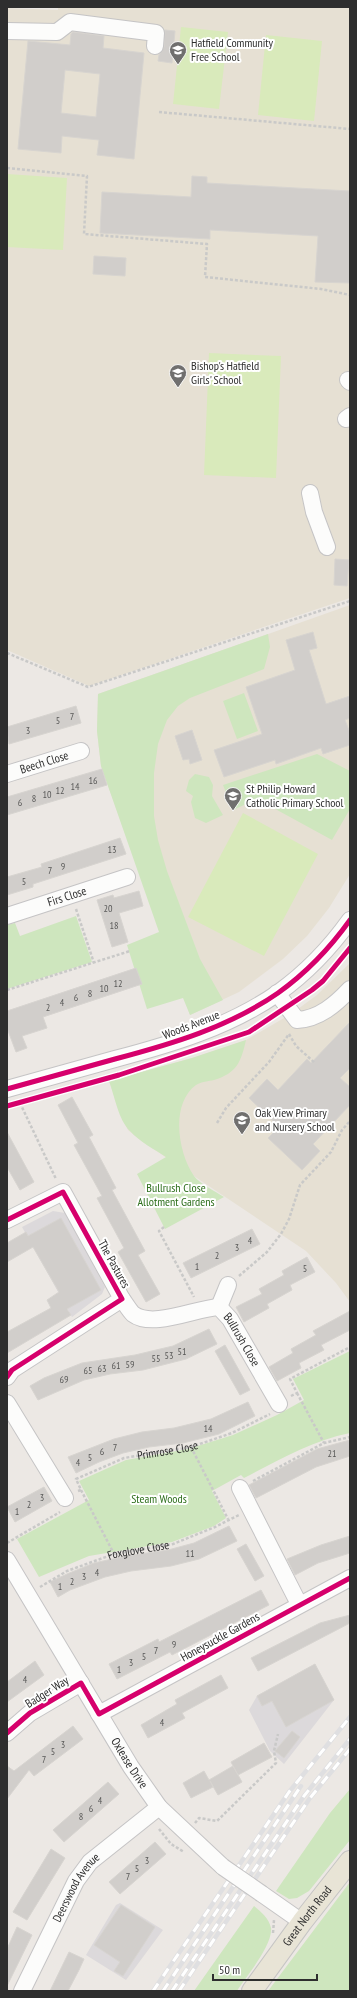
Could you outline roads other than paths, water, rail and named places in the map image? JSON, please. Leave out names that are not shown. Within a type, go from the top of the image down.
[{"type":"main road","name":"Great North Road","points":[[252,1991],[302,1922],[350,1861]]},
{"type":"street","points":[[7,31],[57,32],[70,22],[156,32],[155,46]]},
{"type":"street","points":[[310,493],[314,512],[327,547]]},
{"type":"street","name":"Beech Close","points":[[7,774],[81,751]]},
{"type":"street","name":"Firs Close","points":[[7,916],[127,877]]},
{"type":"street","name":"Woods Avenue","points":[[7,1089],[176,1043],[230,1020],[277,993],[317,959],[350,920]]},
{"type":"street","points":[[277,993],[291,1014],[298,1020],[306,1020],[333,1007],[350,989]]},
{"type":"street","name":"The Pastures","points":[[7,1220],[63,1192],[122,1298],[12,1370],[7,1377]]},
{"type":"street","points":[[219,1307],[228,1285]]},
{"type":"street","name":"Bullrush Close","points":[[122,1298],[133,1314],[144,1318],[159,1319],[201,1309],[219,1307],[230,1319],[279,1404]]},
{"type":"street","points":[[7,1403],[65,1498]]},
{"type":"street","points":[[240,1488],[300,1604]]},
{"type":"street","name":"Oxlease Drive","points":[[7,1560],[131,1767],[158,1807],[185,1834],[223,1868],[302,1922]]},
{"type":"street","name":"Honeysuckle Gardens","points":[[99,1714],[350,1578]]},
{"type":"street","name":"Badger Way","points":[[7,1733],[30,1713],[80,1683]]},
{"type":"street","name":"Deerswood Avenue","points":[[22,1991],[76,1881],[90,1862],[158,1807]]},
{"type":"railway","points":[[153,1991],[289,1792],[350,1717]]},
{"type":"railway","points":[[172,1991],[304,1796],[350,1739]]},
{"type":"railway","points":[[179,1991],[310,1798],[350,1749]]},
{"type":"railway","points":[[163,1991],[301,1786]]},
{"type":"place","name":"Hatfield Community Free School","points":[[178,65]]},
{"type":"place","name":"Bishop's Hatfield Girls' School","points":[[178,388]]},
{"type":"place","name":"St Philip Howard Catholic Primary School","points":[[233,811]]},
{"type":"place","name":"Oak View Primary and Nursery School","points":[[242,1135]]},
{"type":"park label","name":"Bullrush Close Allotment Gardens","points":[[176,1195]]},
{"type":"park label","name":"Steam Woods","points":[[159,1499]]}]
